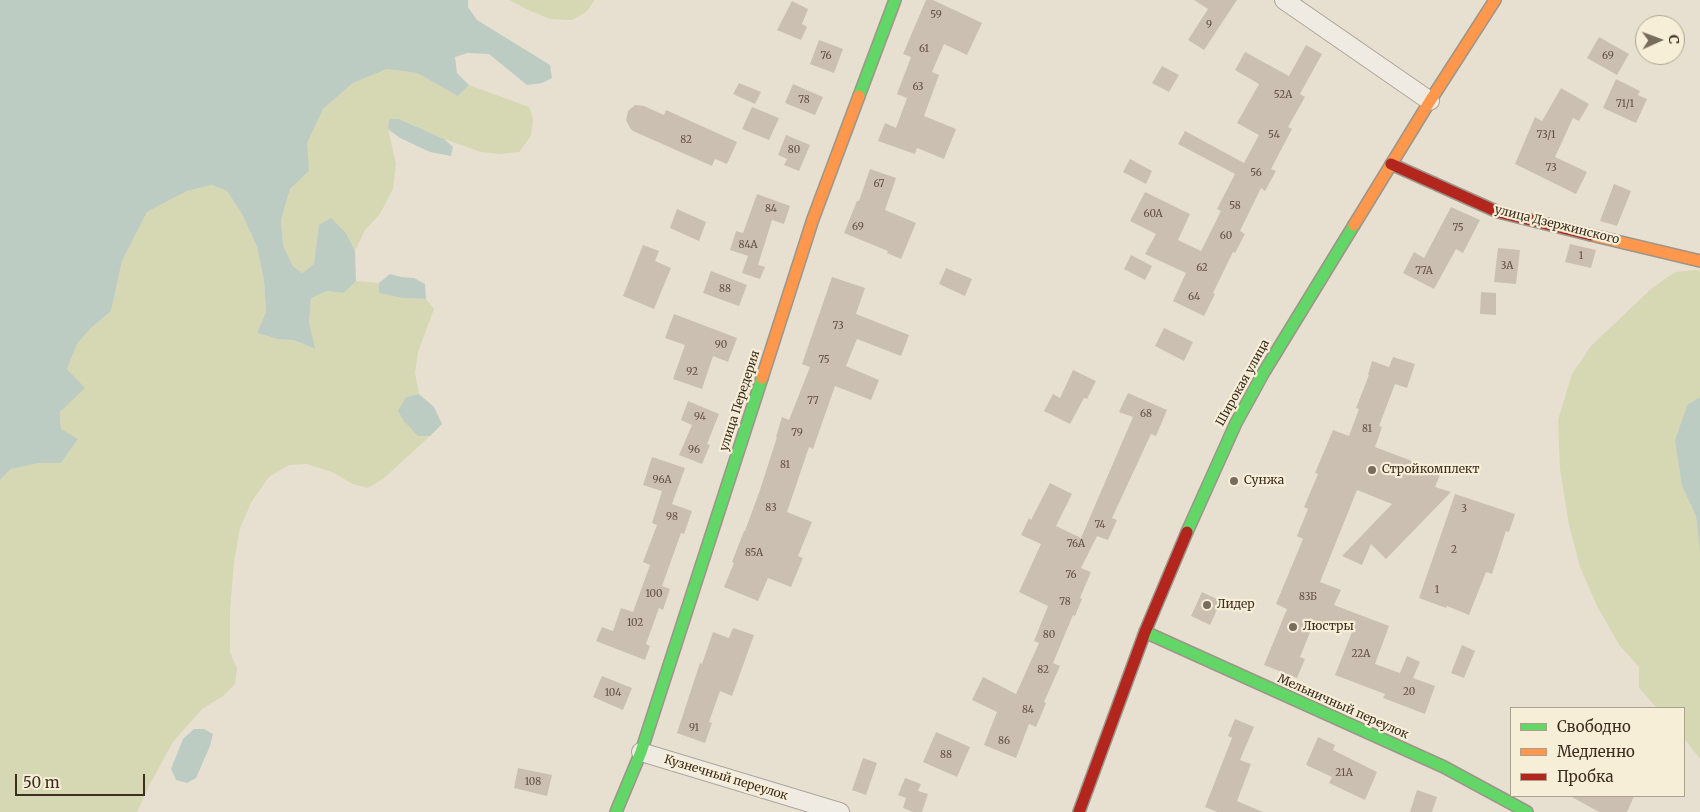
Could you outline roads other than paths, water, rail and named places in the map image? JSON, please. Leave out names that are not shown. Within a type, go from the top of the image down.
[{"type":"street","name":"улица Передерия","points":[[616,812],[641,752],[813,219],[895,0]]},
{"type":"street","points":[[1284,0],[1430,101]]},
{"type":"street","name":"Широкая улица","points":[[1078,812],[1145,632],[1188,528],[1236,423],[1264,372],[1391,164],[1495,0]]},
{"type":"street","name":"улица Дзержинского","points":[[1391,164],[1498,212],[1700,261]]},
{"type":"street","name":"Мельничный переулок","points":[[1145,632],[1444,767],[1527,812]]},
{"type":"street","name":"Кузнечный переулок","points":[[641,752],[840,812]]},
{"type":"place","name":"Стройкомплект","points":[[1372,470]]},
{"type":"place","name":"Сунжа","points":[[1234,481]]},
{"type":"place","name":"Лидер","points":[[1207,605]]},
{"type":"place","name":"Люстры","points":[[1293,627]]}]
